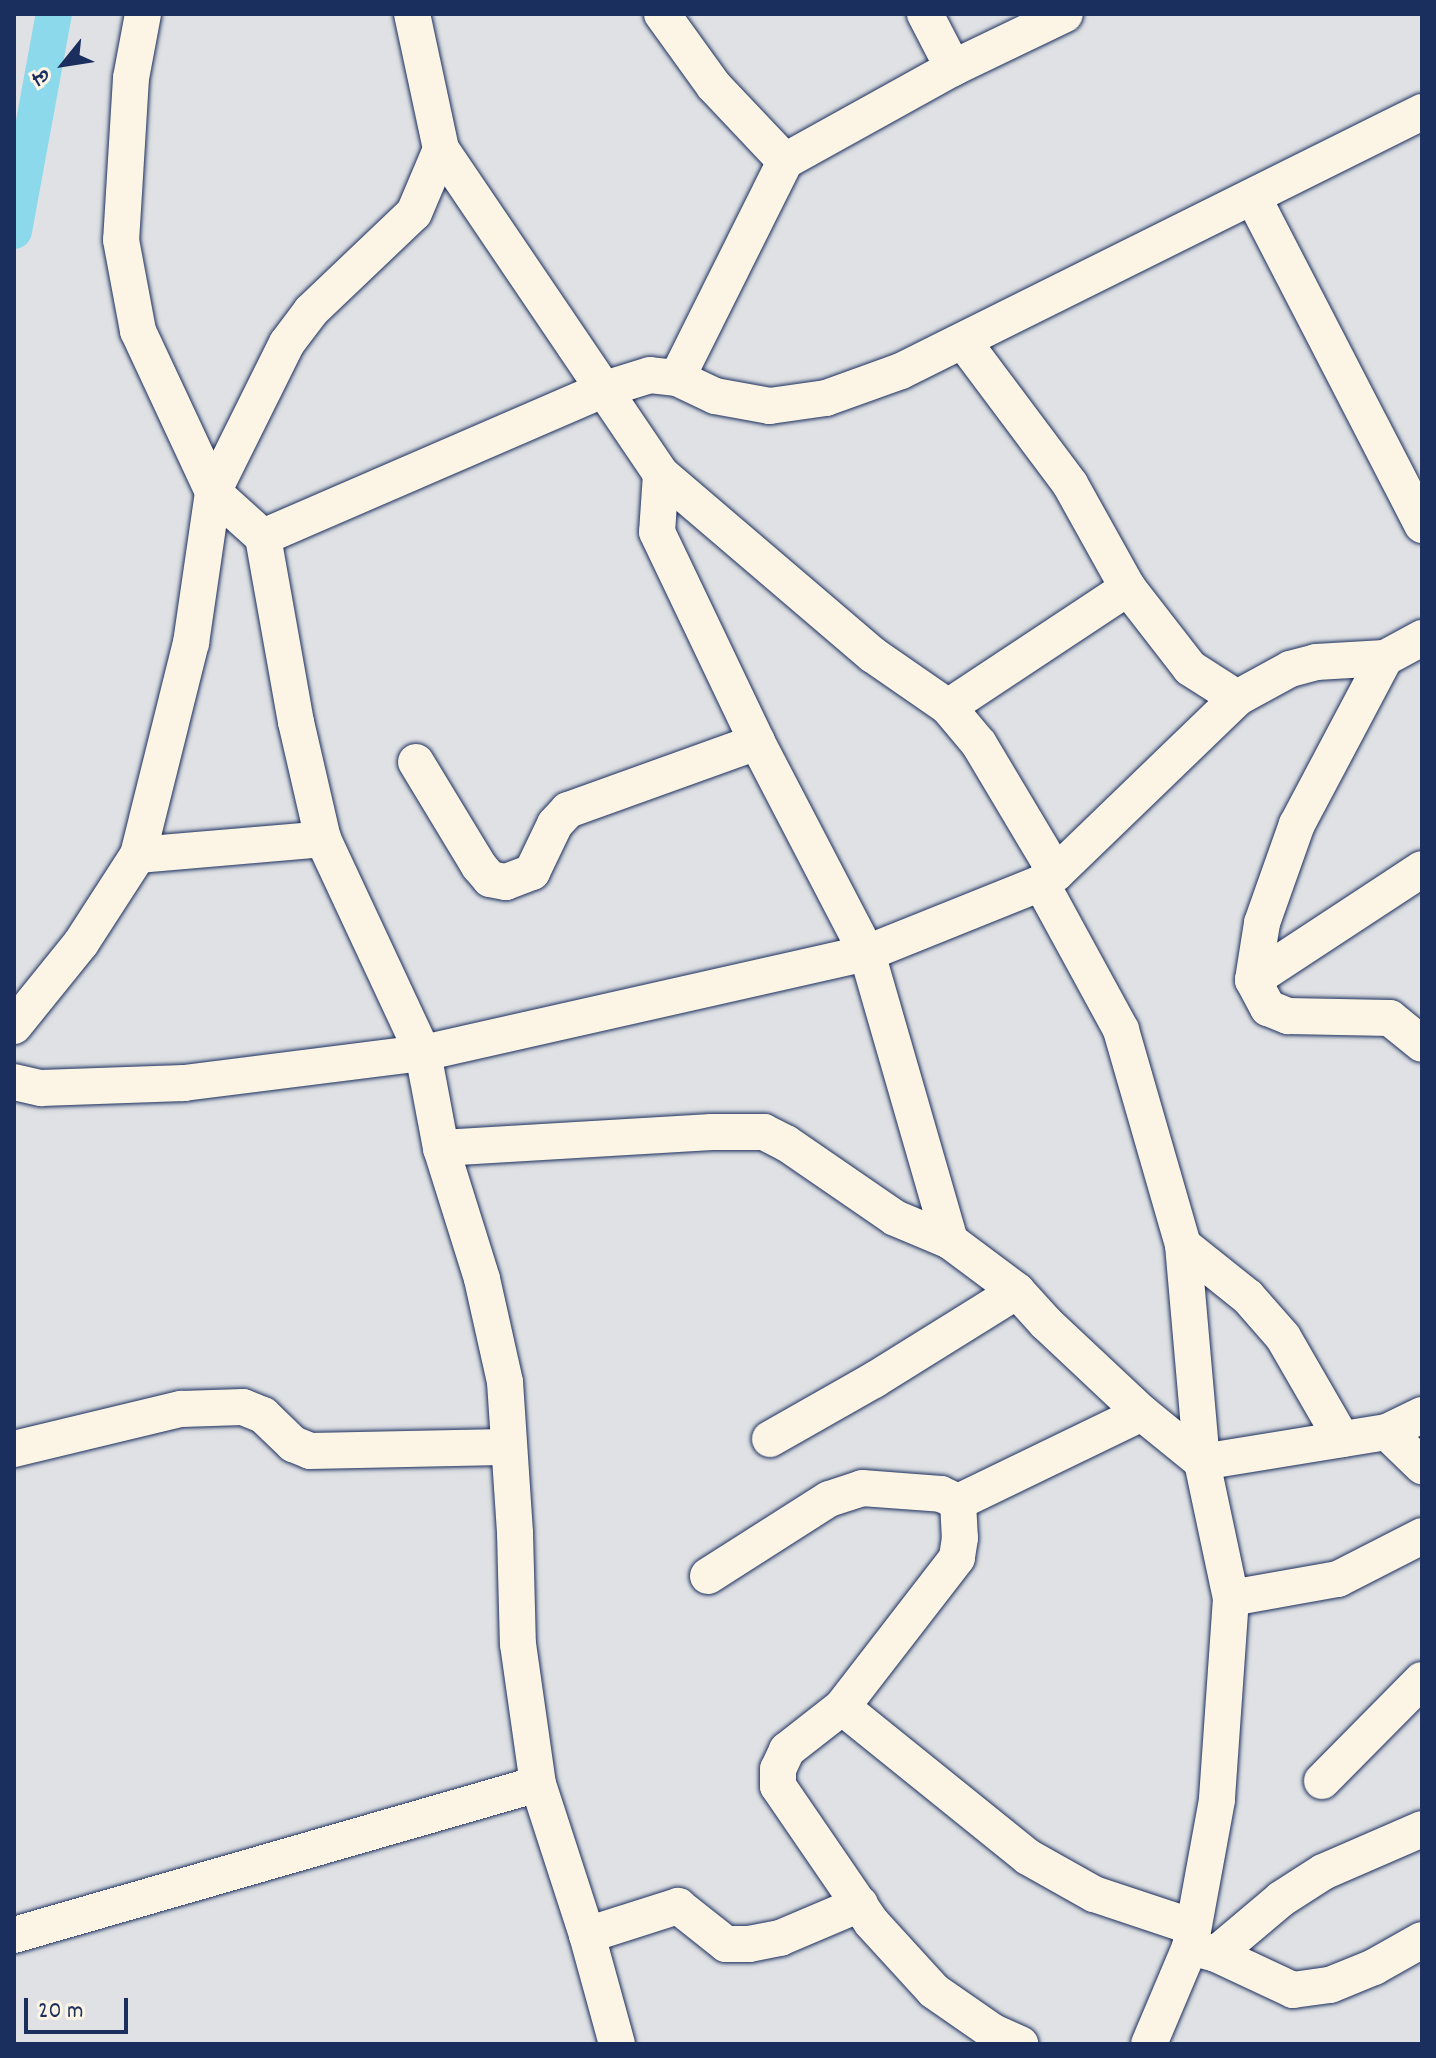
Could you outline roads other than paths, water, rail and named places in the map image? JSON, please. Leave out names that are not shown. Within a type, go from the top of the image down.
[{"type":"street","points":[[143,14],[131,78],[121,240],[138,331],[213,492],[263,537],[296,722],[323,839],[423,1053],[441,1148],[482,1279],[505,1382],[518,1644],[538,1784],[587,1935],[617,2044]]},
{"type":"street","points":[[412,14],[441,149],[661,474],[873,655],[948,707],[979,744],[1121,1030],[1183,1245],[1202,1462],[1231,1598],[1217,1800],[1200,1943],[1149,2044]]},
{"type":"street","points":[[662,14],[714,86],[785,161]]},
{"type":"street","points":[[925,14],[953,68]]},
{"type":"street","points":[[677,378],[785,161],[1044,19]]},
{"type":"street","points":[[263,537],[605,389],[650,375],[677,378],[715,396],[770,406],[826,398],[901,371],[1254,199],[1422,112]]},
{"type":"street","points":[[14,1026],[81,943],[138,855],[191,643],[213,492],[287,343],[311,311],[414,213],[441,149]]},
{"type":"street","points":[[1254,199],[1422,525]]},
{"type":"street","points":[[963,341],[1070,484],[1128,588],[1190,668],[1237,698]]},
{"type":"street","points":[[661,474],[657,532],[757,742],[867,953],[950,1241]]},
{"type":"street","points":[[948,707],[1128,588]]},
{"type":"street","points":[[14,1082],[41,1088],[184,1083],[423,1053],[867,953],[1048,878],[1237,698],[1290,669],[1316,662],[1385,658],[1422,638]]},
{"type":"street","points":[[1385,658],[1297,824],[1262,923],[1253,980],[1268,1008],[1288,1016],[1390,1018],[1422,1044]]},
{"type":"street","points":[[416,762],[479,866],[490,879],[506,882],[532,872],[555,824],[568,810],[757,742]]},
{"type":"street","points":[[138,855],[323,839]]},
{"type":"street","points":[[1253,980],[1422,869]]},
{"type":"street","points":[[441,1148],[712,1132],[764,1132],[805,1155],[895,1218],[950,1241],[1017,1291],[1046,1323],[1142,1413],[1202,1462],[1387,1432],[1422,1415]]},
{"type":"street","points":[[1183,1245],[1248,1297],[1283,1337],[1342,1439]]},
{"type":"street","points":[[770,1439],[874,1380],[1017,1291]]},
{"type":"street","points":[[14,1449],[181,1409],[243,1407],[263,1415],[293,1444],[310,1451],[509,1447]]},
{"type":"street","points":[[958,1502],[1142,1413]]},
{"type":"street","points":[[1387,1432],[1422,1466]]},
{"type":"street","points":[[708,1576],[829,1499],[862,1488],[941,1494],[958,1502]]},
{"type":"street","points":[[958,1502],[960,1538],[957,1558],[842,1707],[787,1750],[778,1769],[778,1786],[871,1922],[934,1991],[993,2032],[1020,2044]]},
{"type":"street","points":[[1231,1598],[1338,1579],[1422,1536]]},
{"type":"street","points":[[1322,1781],[1422,1680]]},
{"type":"street","points":[[842,1707],[1028,1857],[1094,1894],[1293,1990],[1330,1985],[1374,1967],[1422,1940]]},
{"type":"street","points":[[14,1935],[538,1784]]},
{"type":"street","points":[[1200,1943],[1323,1872],[1422,1829]]},
{"type":"street","points":[[587,1935],[678,1906],[726,1944],[749,1944],[780,1938],[860,1904]]},
{"type":"waterway","points":[[14,231],[54,14]]}]
